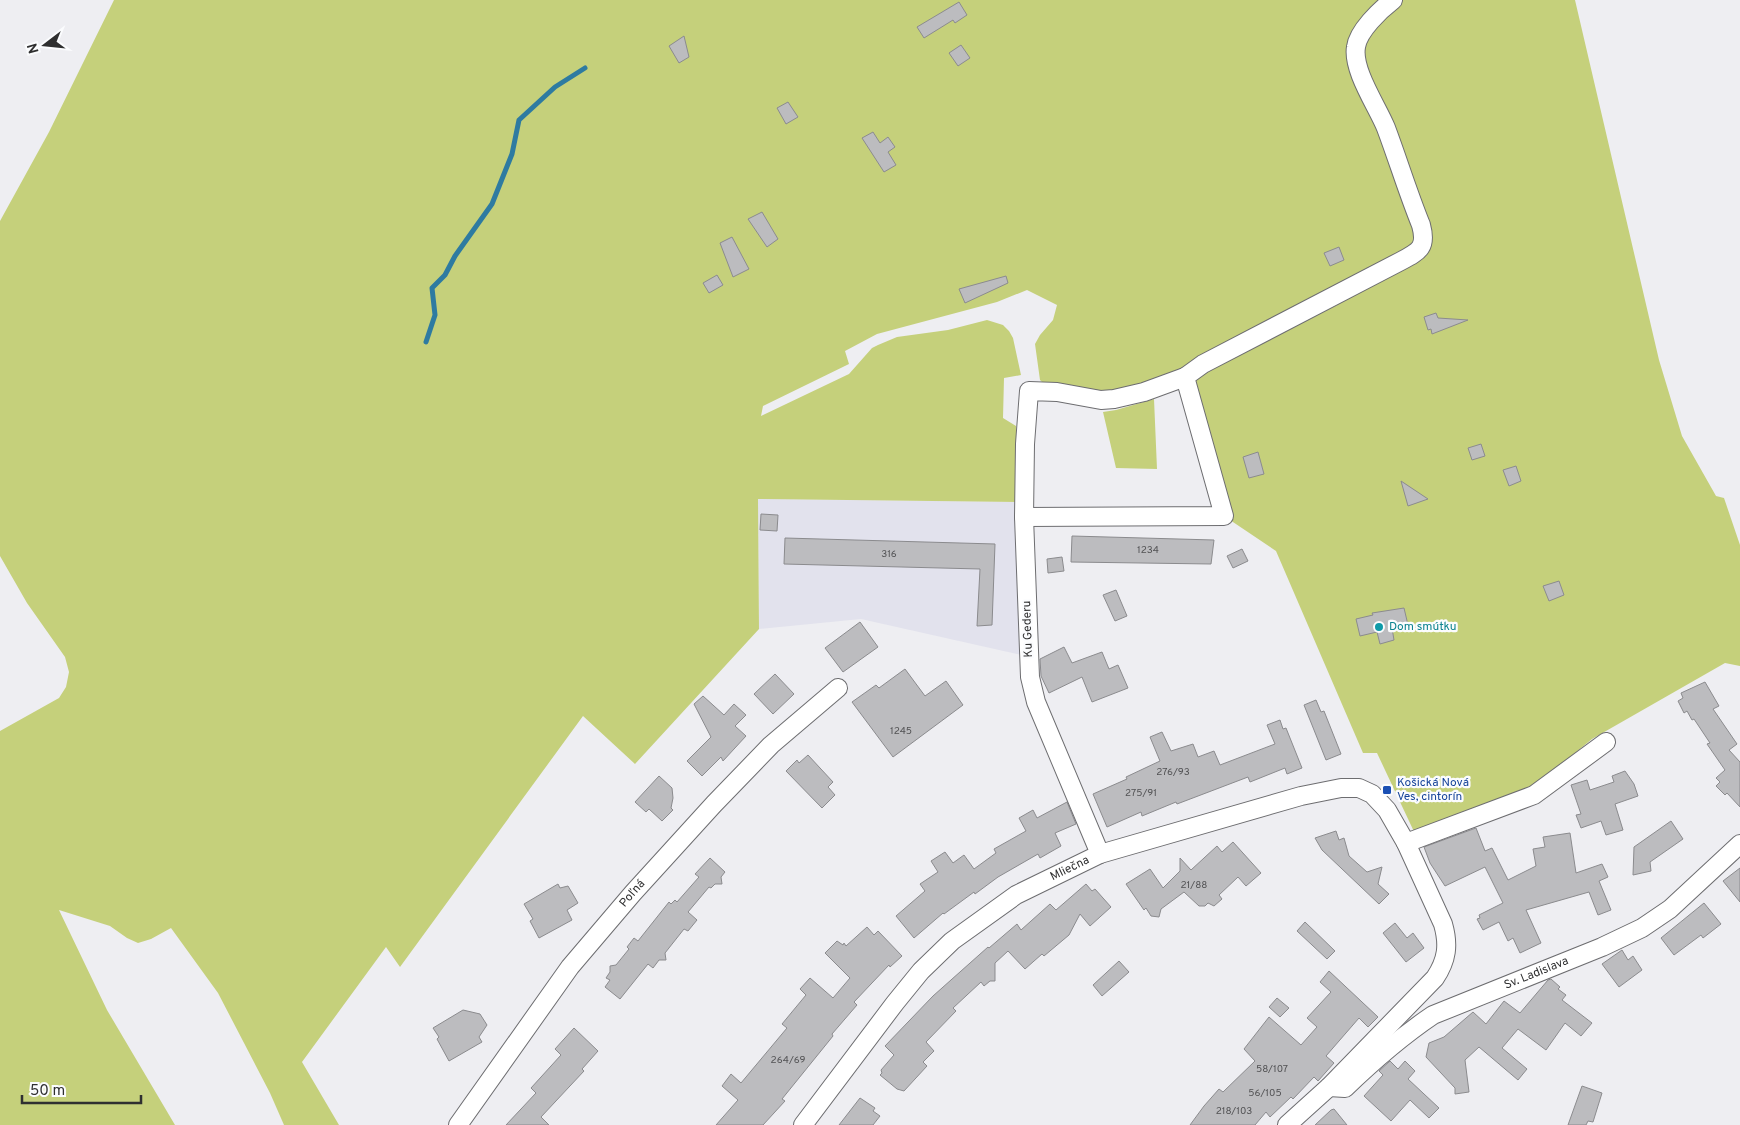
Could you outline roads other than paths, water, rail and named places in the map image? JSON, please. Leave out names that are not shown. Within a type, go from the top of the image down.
[{"type":"street","points":[[1024,517],[1224,516],[1185,378],[1203,364],[1408,257],[1421,248],[1423,242],[1421,225],[1385,126],[1356,64],[1356,45],[1360,37],[1370,22],[1393,0]]},
{"type":"street","name":"Ku Gederu","points":[[1100,854],[1036,702],[1030,677],[1024,517],[1025,444],[1029,392],[1057,392],[1101,400],[1114,399],[1144,392],[1185,378]]},
{"type":"street","name":"Poľná","points":[[458,1125],[570,967],[633,893],[771,745],[838,688]]},
{"type":"street","points":[[1406,843],[1534,795],[1606,742]]},
{"type":"street","name":"Mliečna","points":[[803,1125],[905,990],[921,971],[952,941],[1016,895],[1100,854],[1301,796],[1351,787],[1366,790],[1380,801],[1406,843]]},
{"type":"street","name":"Sv. Ladislava","points":[[1287,1125],[1329,1087],[1435,978],[1442,968],[1446,958],[1447,938],[1443,924],[1406,843]]},
{"type":"street","name":"Sv. Ladislava","points":[[1329,1087],[1345,1088],[1379,1054],[1433,1015],[1602,947],[1642,928],[1670,909],[1740,844]]},
{"type":"waterway","points":[[426,342],[435,315],[432,288],[445,275],[455,256],[492,204],[512,154],[519,120],[555,87],[585,68]]},
{"type":"place","name":"Dom smútku","points":[[1379,627]]},
{"type":"place","name":"Košická Nová Ves, cintorín","points":[[1387,790]]}]
